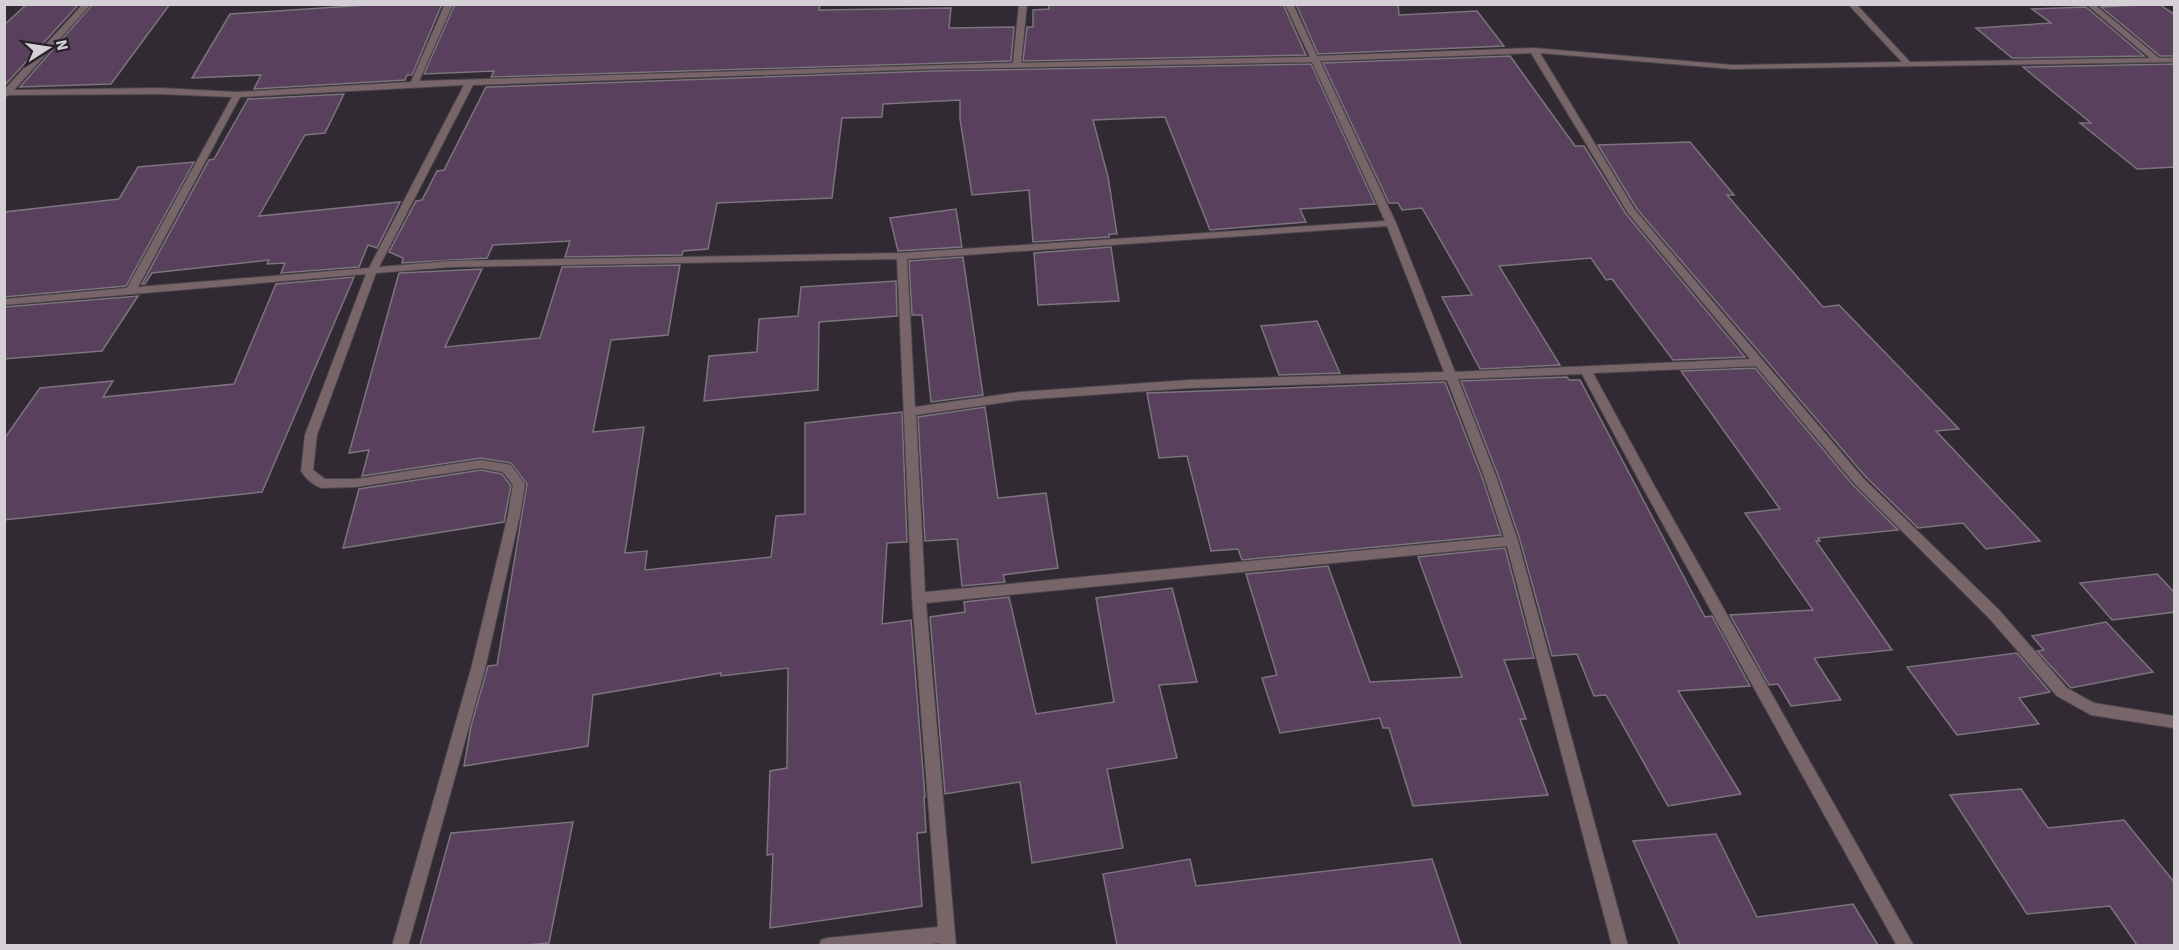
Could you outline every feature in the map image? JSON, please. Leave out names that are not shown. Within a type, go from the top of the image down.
[{"type":"street","points":[[5,94],[88,4]]},
{"type":"street","points":[[414,84],[449,4]]},
{"type":"street","points":[[1017,65],[1023,4]]},
{"type":"street","points":[[1289,4],[1312,58],[1392,224],[1512,541],[1620,945]]},
{"type":"street","points":[[1851,4],[1910,65]]},
{"type":"street","points":[[2089,4],[2157,60]]},
{"type":"street","points":[[5,94],[160,91],[237,95],[470,82],[1534,50],[1732,67],[2175,60]]},
{"type":"street","points":[[1534,50],[1631,211],[1859,481],[1994,614],[2062,692],[2091,709],[2175,723]]},
{"type":"street","points":[[400,945],[478,669],[514,515],[519,484],[507,468],[481,464],[356,483],[322,484],[307,471],[311,435],[373,269],[470,82]]},
{"type":"street","points":[[132,290],[237,95]]},
{"type":"street","points":[[4,302],[373,269],[463,264],[902,256],[1392,224]]},
{"type":"street","points":[[827,945],[947,940],[919,598],[902,256]]},
{"type":"street","points":[[909,412],[1020,396],[1189,384],[1451,376],[1759,362]]},
{"type":"street","points":[[1586,370],[1649,488],[1906,945]]},
{"type":"street","points":[[919,598],[1512,541]]},
{"type":"building","points":[[27,4],[79,4],[4,86],[4,25]]},
{"type":"building","points":[[93,4],[170,4],[111,84],[20,87]]},
{"type":"building","points":[[382,4],[442,4],[412,75],[407,75],[405,80],[254,89],[261,75],[192,78],[230,14]]},
{"type":"building","points":[[455,4],[820,4],[819,10],[951,8],[949,28],[1014,27],[1011,61],[491,77],[494,71],[424,74]]},
{"type":"building","points":[[1048,4],[1283,4],[1306,55],[1023,61],[1027,27],[1033,27],[1033,10],[1049,9]]},
{"type":"building","points":[[1296,4],[1398,4],[1399,15],[1477,11],[1504,46],[1318,54]]},
{"type":"building","points":[[2159,4],[2175,15],[2175,56],[2160,56],[2101,7]]},
{"type":"building","points":[[2086,7],[2144,56],[2012,58],[1976,28],[2051,23],[2032,9]]},
{"type":"building","points":[[1510,56],[1575,146],[1584,146],[1626,214],[1745,357],[1673,360],[1612,279],[1606,280],[1591,258],[1499,266],[1560,365],[1480,369],[1442,297],[1472,295],[1422,208],[1402,210],[1398,203],[1389,203],[1323,63]]},
{"type":"building","points":[[1311,64],[1375,204],[1300,209],[1306,222],[1210,230],[1165,117],[1093,120],[1108,177],[1117,234],[1109,234],[1109,237],[1033,242],[1029,190],[972,195],[960,119],[960,100],[883,104],[882,117],[842,118],[832,198],[717,203],[708,249],[683,251],[682,255],[565,257],[570,241],[493,245],[487,258],[402,263],[403,258],[389,252],[416,201],[422,200],[437,171],[444,170],[486,87],[930,71]]},
{"type":"building","points":[[2175,64],[2175,167],[2137,169],[2080,123],[2091,123],[2023,67]]},
{"type":"building","points":[[344,94],[325,133],[305,135],[259,216],[400,202],[377,248],[368,245],[359,267],[281,273],[285,263],[267,264],[269,260],[152,273],[145,284],[142,284],[209,160],[214,159],[248,99]]},
{"type":"building","points":[[1690,142],[1734,195],[1727,195],[1823,307],[1839,305],[1959,429],[1936,431],[2040,541],[1986,549],[1963,523],[1918,528],[1865,476],[1637,209],[1598,145]]},
{"type":"building","points":[[194,162],[126,286],[4,297],[4,212],[119,199],[138,167]]},
{"type":"building","points":[[956,209],[962,247],[898,251],[890,218]]},
{"type":"building","points":[[1111,247],[1119,301],[1038,305],[1034,253]]},
{"type":"building","points":[[963,257],[983,395],[931,402],[922,315],[912,315],[909,261]]},
{"type":"building","points":[[680,265],[668,335],[611,340],[593,432],[644,427],[625,553],[647,551],[645,570],[771,557],[776,516],[805,514],[805,423],[902,412],[907,542],[887,543],[882,624],[911,620],[925,797],[926,832],[917,833],[922,906],[770,928],[773,854],[767,855],[770,771],[787,768],[788,668],[721,676],[721,673],[593,695],[588,746],[464,766],[471,726],[488,666],[497,665],[527,484],[511,463],[481,458],[362,476],[369,450],[349,453],[399,273],[482,269],[445,347],[540,338],[562,267]]},
{"type":"building","points":[[354,277],[262,492],[4,520],[4,439],[40,388],[113,381],[103,397],[234,384],[276,284]]},
{"type":"building","points":[[896,281],[897,316],[819,322],[818,390],[704,401],[709,356],[757,352],[759,319],[798,316],[801,287]]},
{"type":"building","points":[[138,296],[102,351],[4,359],[4,307]]},
{"type":"building","points":[[1317,321],[1340,373],[1279,375],[1261,326]]},
{"type":"building","points":[[1755,368],[1853,485],[1898,530],[1818,538],[1820,541],[1816,541],[1892,650],[1814,658],[1841,700],[1791,706],[1778,684],[1769,685],[1730,615],[1813,610],[1745,513],[1780,509],[1681,371]]},
{"type":"building","points":[[1567,377],[1569,380],[1580,380],[1705,617],[1712,616],[1750,686],[1678,691],[1741,794],[1668,806],[1606,695],[1594,696],[1577,654],[1552,656],[1520,540],[1498,475],[1461,381]]},
{"type":"building","points":[[1445,382],[1482,477],[1501,535],[1242,560],[1238,549],[1211,551],[1187,456],[1159,458],[1147,393]]},
{"type":"building","points":[[985,407],[998,498],[1046,493],[1058,568],[1003,575],[1005,582],[962,586],[957,539],[925,541],[918,417]]},
{"type":"building","points":[[481,470],[502,474],[511,486],[504,522],[343,548],[359,489]]},
{"type":"building","points":[[1505,548],[1534,658],[1504,660],[1526,719],[1520,719],[1548,795],[1413,806],[1389,728],[1383,728],[1380,718],[1280,733],[1262,678],[1277,675],[1246,574],[1328,566],[1370,682],[1462,677],[1418,557]]},
{"type":"building","points":[[2157,574],[2175,593],[2175,612],[2112,620],[2080,583]]},
{"type":"building","points":[[1172,588],[1197,682],[1159,685],[1177,758],[1107,769],[1123,848],[1032,863],[1020,782],[945,794],[930,617],[965,612],[964,602],[1009,597],[1036,714],[1114,702],[1096,598]]},
{"type":"building","points":[[2106,622],[2153,672],[2071,688],[2037,651],[2044,650],[2032,636]]},
{"type":"building","points":[[2017,653],[2050,692],[2019,698],[2039,724],[1957,735],[1907,667]]},
{"type":"building","points":[[2021,789],[2048,828],[2124,820],[2175,883],[2175,945],[2137,945],[2110,906],[2027,914],[1950,795]]},
{"type":"building","points":[[573,822],[549,943],[420,945],[451,833]]},
{"type":"building","points":[[1716,834],[1757,917],[1853,904],[1878,945],[1680,945],[1633,841]]},
{"type":"building","points":[[1190,859],[1196,886],[1432,859],[1461,945],[1117,945],[1103,874]]}]
